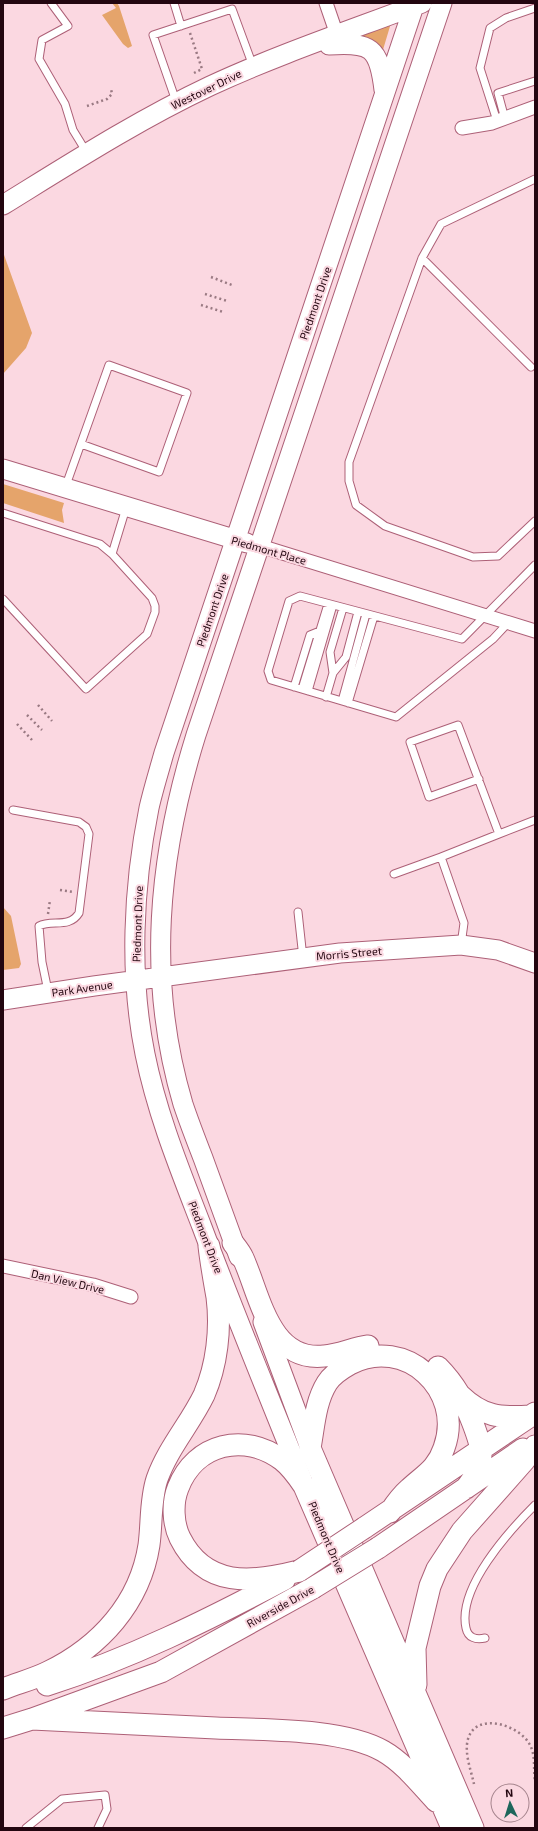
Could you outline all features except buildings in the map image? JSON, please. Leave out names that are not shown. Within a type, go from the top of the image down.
[{"type":"main road","name":"Piedmont Drive","points":[[442,3],[184,775],[174,816],[164,871],[161,902],[161,978],[172,1060],[183,1104],[233,1243],[310,1448],[417,1697],[459,1808]]},
{"type":"main road","name":"Westover Drive","points":[[3,206],[115,136],[176,103],[254,66],[417,4]]},
{"type":"main road","name":"Piedmont Drive","points":[[417,4],[385,94],[164,753],[149,807],[137,896],[135,936],[136,981],[145,1054],[162,1124],[310,1499],[459,1808],[473,1828]]},
{"type":"main road","points":[[309,46],[353,43],[368,48],[376,57],[382,70],[385,94]]},
{"type":"main road","name":"Piedmont Place","points":[[3,469],[235,541],[260,546]]},
{"type":"main road","name":"Morris Street","points":[[161,978],[340,953],[461,945],[498,950],[535,963]]},
{"type":"main road","name":"Park Avenue","points":[[3,1000],[161,978]]},
{"type":"main road","points":[[233,1243],[243,1257],[269,1324],[280,1339],[299,1354],[324,1356],[362,1347],[380,1345],[410,1349],[419,1353],[435,1365],[449,1379],[460,1395],[478,1438],[481,1451],[479,1469],[466,1488]]},
{"type":"main road","points":[[3,1688],[47,1673],[89,1647],[110,1629],[133,1595],[149,1546],[152,1501],[157,1480],[165,1460],[193,1416],[204,1393],[212,1370],[217,1346],[219,1322],[210,1246]]},
{"type":"main road","points":[[310,1448],[318,1402],[323,1390],[332,1376],[344,1367],[356,1361],[370,1357],[382,1356],[413,1364],[425,1372],[435,1382],[447,1409],[448,1429],[445,1447],[432,1470],[399,1498],[390,1512]]},
{"type":"main road","points":[[460,1395],[481,1411],[494,1415],[508,1417],[533,1414]]},
{"type":"main road","name":"Riverside Drive","points":[[3,1699],[50,1684],[104,1664],[174,1634],[244,1601],[299,1570],[390,1512],[533,1414]]},
{"type":"main road","name":"Riverside Drive","points":[[3,1728],[32,1719],[161,1672],[313,1588],[378,1548],[535,1442]]},
{"type":"main road","points":[[299,1570],[280,1576],[257,1578],[217,1575],[206,1570],[192,1558],[178,1536],[174,1504],[178,1489],[185,1473],[192,1464],[205,1453],[218,1447],[232,1444],[246,1444],[260,1448],[283,1461],[293,1471],[304,1486],[310,1499]]},
{"type":"main road","points":[[417,1697],[415,1648],[428,1594],[437,1569],[462,1531],[524,1461],[535,1446]]},
{"type":"main road","points":[[32,1719],[252,1729],[312,1733],[348,1738],[383,1751],[459,1808]]},
{"type":"street","points":[[326,3],[336,35]]},
{"type":"street","points":[[462,128],[501,120],[535,107]]},
{"type":"street","name":"Piedmont Place","points":[[260,546],[535,631]]},
{"type":"street","name":"Dan View Drive","points":[[3,1266],[93,1285],[132,1297]]},
{"type":"lane","points":[[51,3],[68,26],[42,40],[39,59],[65,104],[73,130],[87,153]]},
{"type":"lane","points":[[174,3],[184,24]]},
{"type":"lane","points":[[501,120],[480,68],[490,28],[506,18],[535,8]]},
{"type":"lane","points":[[176,103],[153,35],[232,9],[254,66]]},
{"type":"lane","points":[[501,120],[498,93],[535,80]]},
{"type":"lane","points":[[535,179],[442,224],[422,258],[349,462],[349,481],[356,505],[385,526],[473,557],[498,556],[535,521]]},
{"type":"lane","points":[[422,258],[534,367]]},
{"type":"lane","points":[[65,489],[109,365],[187,393],[159,472],[81,444]]},
{"type":"lane","points":[[112,554],[127,507]]},
{"type":"lane","points":[[3,513],[94,542],[112,554],[152,598],[155,606],[155,612],[147,634],[86,689],[3,599]]},
{"type":"lane","points":[[508,623],[493,639],[396,717],[271,680],[268,671],[289,601],[300,596],[462,639],[535,565]]},
{"type":"lane","points":[[305,690],[320,630],[331,604]]},
{"type":"lane","points":[[305,690],[331,604]]},
{"type":"lane","points":[[333,673],[330,652],[343,608]]},
{"type":"lane","points":[[326,697],[333,673],[346,657],[358,612]]},
{"type":"lane","points":[[345,702],[370,615]]},
{"type":"lane","points":[[294,687],[310,635],[320,630]]},
{"type":"lane","points":[[479,780],[429,797],[410,742],[458,725],[479,780],[498,834]]},
{"type":"lane","points":[[13,810],[79,822],[86,827],[89,834],[89,844],[79,913],[76,918],[69,922],[39,926],[42,962],[49,993]]},
{"type":"lane","points":[[394,874],[535,820]]},
{"type":"lane","points":[[441,857],[464,923],[461,945]]},
{"type":"lane","points":[[298,912],[303,958]]},
{"type":"lane","points":[[485,1638],[473,1638],[465,1627],[466,1611],[470,1596],[481,1572],[496,1548],[535,1505]]},
{"type":"lane","points":[[26,1828],[62,1799],[105,1795],[107,1809],[98,1828]]},
{"type":"path","points":[[184,24],[202,69],[194,72]]},
{"type":"path","points":[[87,106],[109,98],[112,94],[111,89]]},
{"type":"path","points":[[211,278],[232,285]]},
{"type":"path","points":[[205,294],[227,301]]},
{"type":"path","points":[[202,304],[223,312]]},
{"type":"path","points":[[38,705],[52,721]]},
{"type":"path","points":[[27,715],[42,730]]},
{"type":"path","points":[[17,724],[32,740]]},
{"type":"path","points":[[459,1808],[468,1758],[468,1738],[472,1731],[488,1723],[497,1723],[514,1728],[530,1745],[534,1761],[535,1782]]},
{"type":"shaded area","points":[[112,3],[117,3],[119,6],[132,46],[128,48],[123,44],[102,15],[116,8]]},
{"type":"shaded area","points":[[391,23],[382,53],[356,35]]},
{"type":"shaded area","points":[[3,252],[32,333],[26,348],[3,374]]},
{"type":"shaded area","points":[[3,484],[64,503],[62,510],[64,523],[3,503]]},
{"type":"shaded area","points":[[3,907],[11,916],[21,964],[19,968],[3,970]]}]
